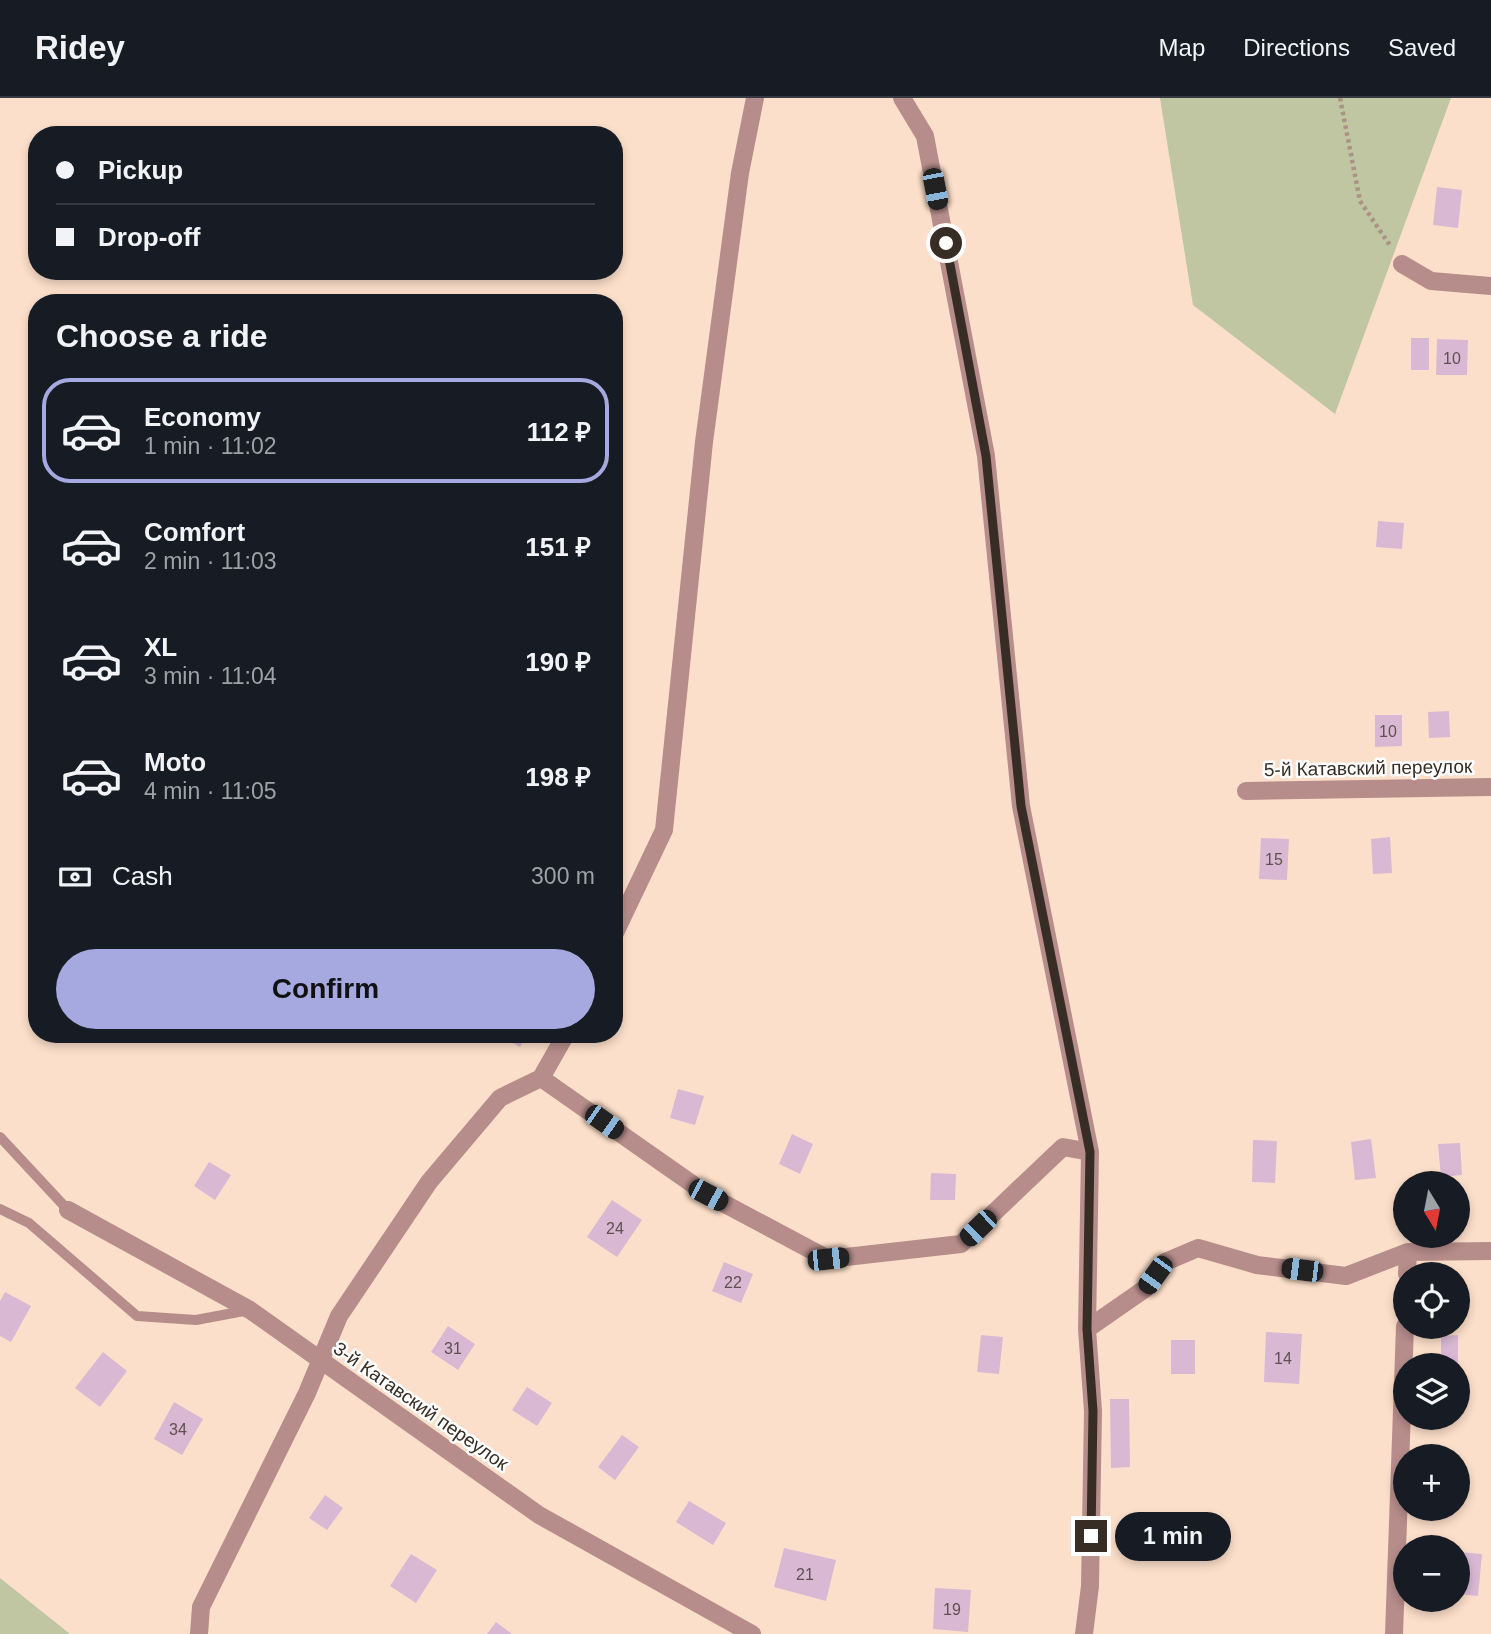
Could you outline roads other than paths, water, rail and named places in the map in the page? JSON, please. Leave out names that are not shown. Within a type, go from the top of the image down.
[{"type":"street","points":[[623,916],[664,830],[704,442],[740,173],[755,98]]},
{"type":"street","points":[[902,98],[925,136],[986,456],[1021,806],[1090,1152],[1087,1329],[1093,1411],[1090,1586],[1084,1634]]},
{"type":"street","points":[[1402,264],[1431,281],[1491,286]]},
{"type":"street","name":"5-й Катавский переулок","points":[[1245,791],[1491,787]]},
{"type":"street","points":[[199,1634],[201,1608],[262,1487],[339,1316],[429,1182],[500,1098],[541,1078],[561,1043]]},
{"type":"street","points":[[541,1078],[708,1195],[828,1259],[961,1244],[1063,1147],[1090,1152]]},
{"type":"street","name":"3-й Катавский переулок","points":[[68,1210],[250,1310],[539,1515],[752,1634]]},
{"type":"street","points":[[1087,1329],[1146,1288],[1165,1262],[1198,1248],[1258,1265],[1346,1276],[1408,1252],[1491,1251]]},
{"type":"street","points":[[1408,1252],[1408,1262]]},
{"type":"street","points":[[1394,1634],[1405,1339]]},
{"type":"lane","points":[[0,1137],[68,1210]]},
{"type":"lane","points":[[0,1209],[29,1223],[137,1317],[196,1320],[250,1310]]}]
